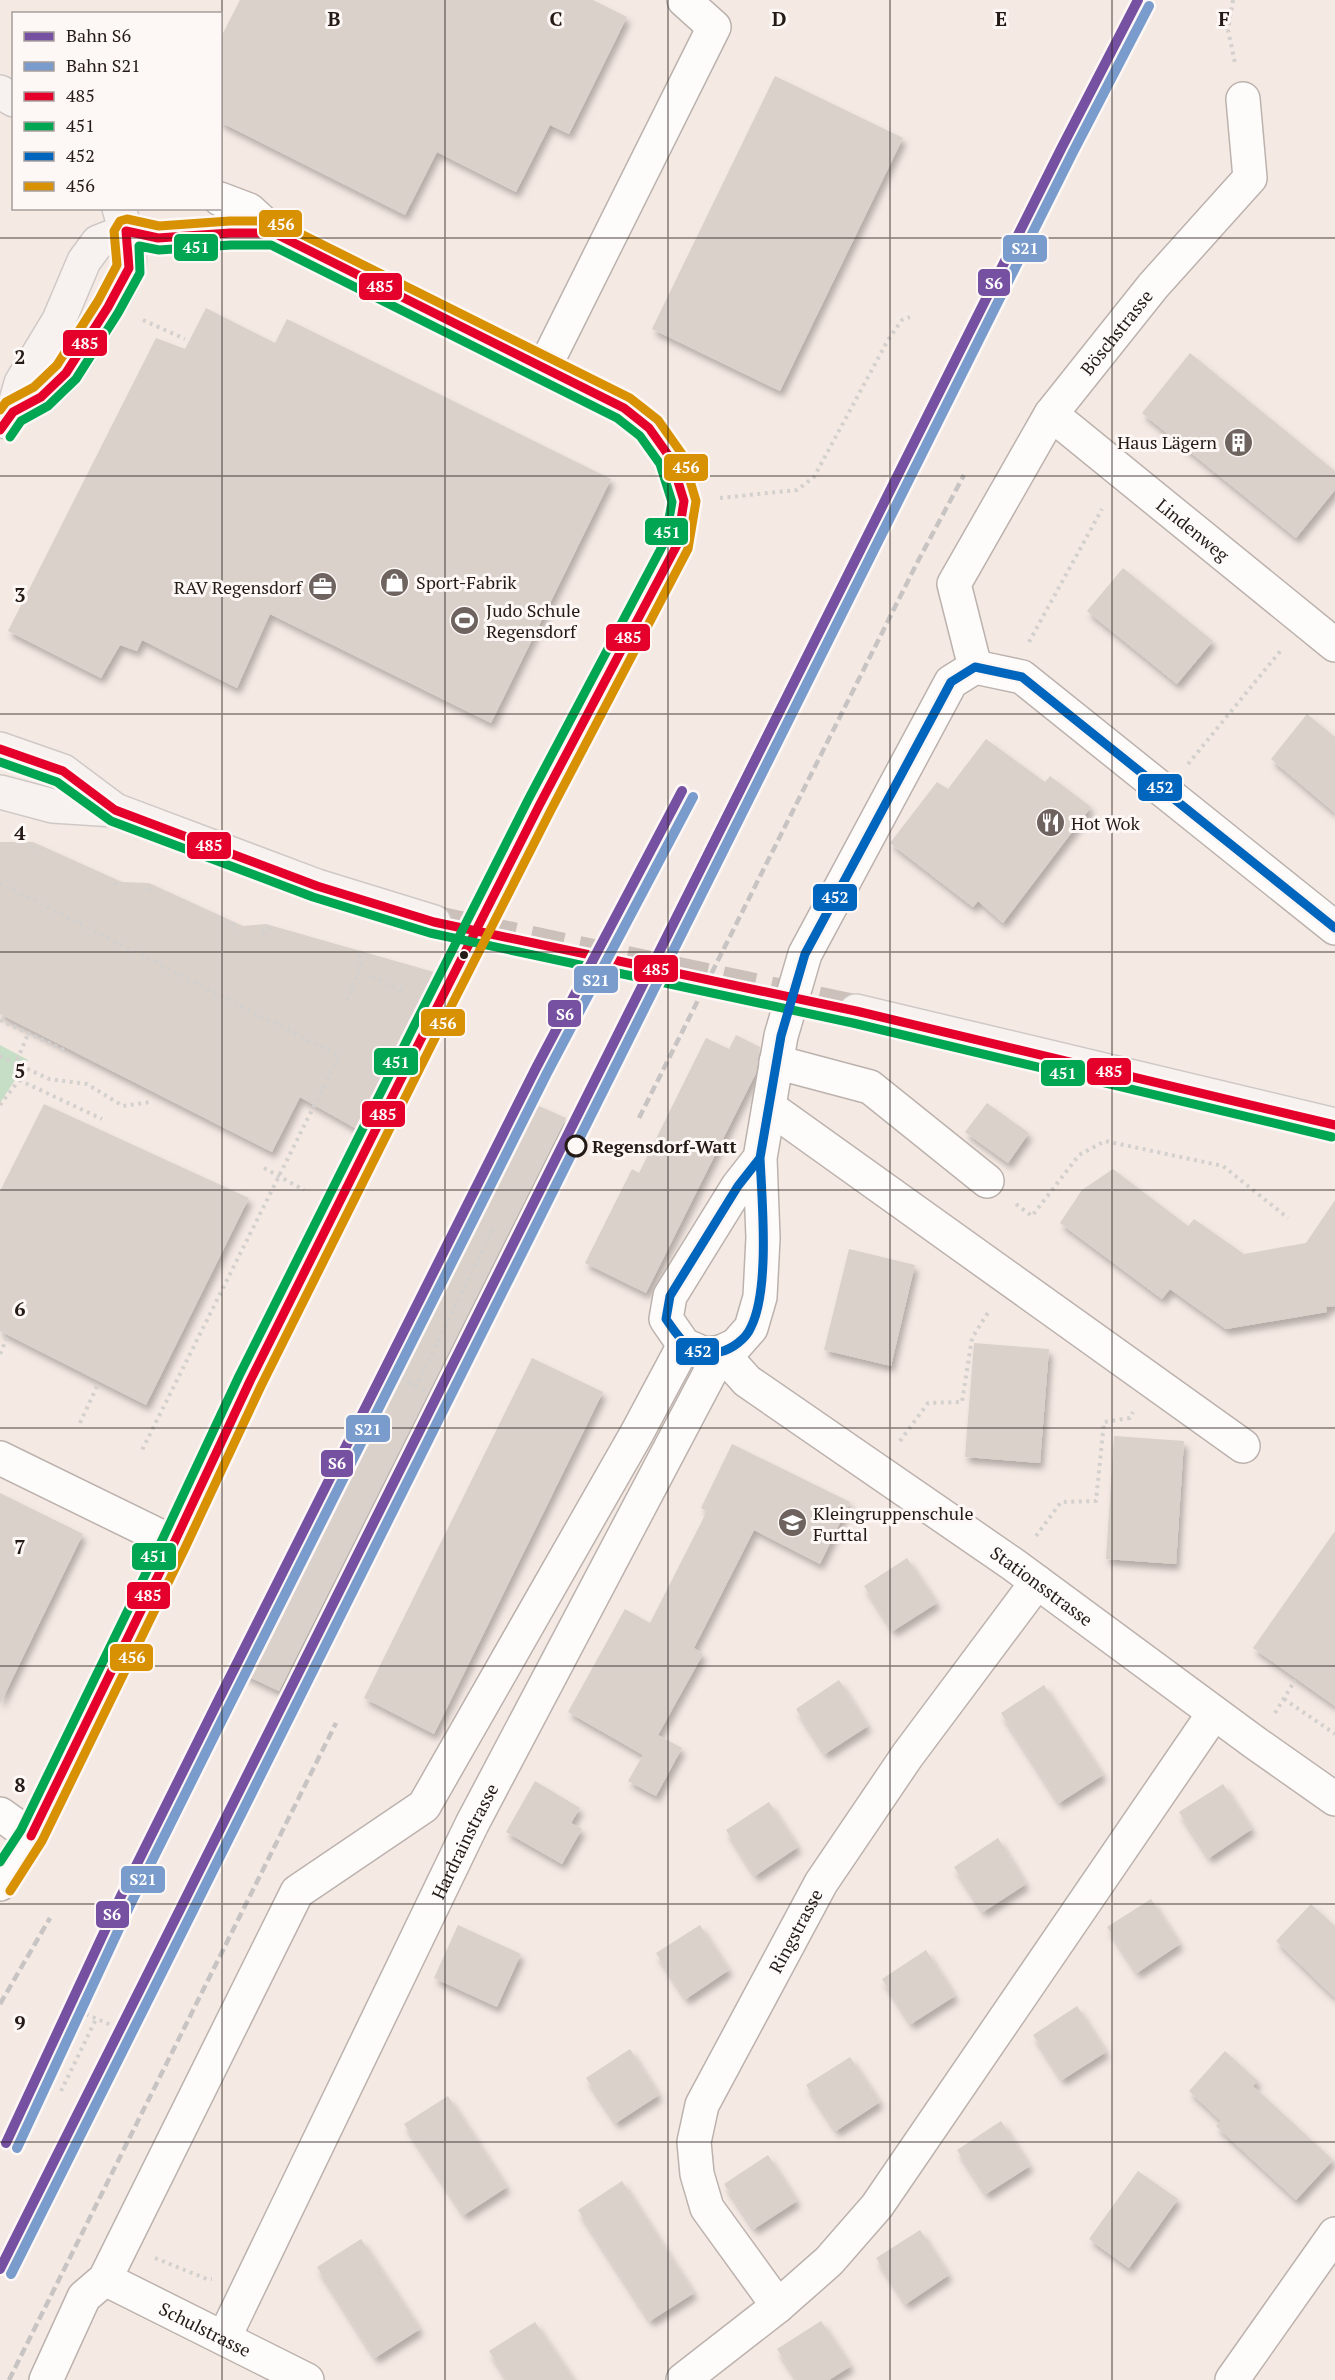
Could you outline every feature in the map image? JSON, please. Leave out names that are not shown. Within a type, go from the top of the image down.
[{"type":"main road","points":[[7,421],[41,397],[66,373],[108,307],[129,268],[122,220]]},
{"type":"main road","points":[[7,421],[21,383],[59,320],[84,261],[98,242],[122,220]]},
{"type":"main road","points":[[0,749],[63,771],[116,810],[317,886],[434,922]]},
{"type":"main road","points":[[0,792],[53,806],[116,810]]},
{"type":"main road","points":[[856,1011],[1335,1125]]},
{"type":"street","points":[[544,368],[714,27],[684,0]]},
{"type":"street","name":"Böschstrasse","points":[[975,667],[954,584],[1051,414],[1153,286],[1250,178],[1243,99]]},
{"type":"street","points":[[0,1884],[31,1836],[250,1381],[427,1027],[540,804],[677,545],[684,501],[671,459],[649,428],[624,408],[274,233],[249,210],[222,200]]},
{"type":"street","points":[[122,220],[146,210]]},
{"type":"street","points":[[122,220],[158,238],[230,233],[274,233]]},
{"type":"street","name":"Lindenweg","points":[[1051,414],[1335,645]]},
{"type":"street","points":[[975,667],[1022,677],[1335,928]]},
{"type":"street","name":"Hardrainstrasse","points":[[224,2338],[472,1824],[721,1352],[736,1345],[752,1328],[760,1297],[764,1238],[760,1158],[781,1036],[806,954],[951,682],[975,667]]},
{"type":"street","points":[[777,1062],[870,1087],[987,1181]]},
{"type":"street","points":[[769,1107],[1243,1446]]},
{"type":"street","name":"Hardrainstrasse","points":[[684,1345],[666,1318],[670,1296],[738,1186],[760,1158]]},
{"type":"street","points":[[46,2380],[84,2297],[105,2279],[297,1892],[424,1806],[637,1433],[684,1345],[705,1354],[721,1352]]},
{"type":"street","name":"Stationsstrasse","points":[[721,1352],[747,1381],[1025,1574],[1335,1799]]},
{"type":"street","points":[[0,1458],[174,1543]]},
{"type":"street","name":"Ringstrasse","points":[[778,2306],[707,2208],[697,2174],[694,2142],[702,2105],[821,1883],[1025,1574]]},
{"type":"street","points":[[683,2380],[778,2306],[829,2261],[878,2206],[1214,1713]]},
{"type":"street","points":[[0,1814],[31,1836]]},
{"type":"street","points":[[1232,2380],[1335,2234]]},
{"type":"street","name":"Schulstrasse","points":[[105,2279],[307,2380]]},
{"type":"path","points":[[1233,0],[1228,30],[1243,99]]},
{"type":"path","points":[[717,499],[797,490],[814,477],[888,340],[902,320],[910,317]]},
{"type":"path","points":[[141,319],[185,339]]},
{"type":"path","points":[[1022,677],[1029,642],[1102,509]]},
{"type":"path","points":[[1165,792],[1305,621]]},
{"type":"path","points":[[32,849],[37,845]]},
{"type":"path","points":[[115,882],[116,889]]},
{"type":"path","points":[[0,883],[339,1056],[141,1452]]},
{"type":"path","points":[[233,923],[234,932]]},
{"type":"path","points":[[262,933],[271,928]]},
{"type":"path","points":[[346,1000],[362,966],[358,954]]},
{"type":"path","points":[[372,976],[407,993]]},
{"type":"path","points":[[0,1020],[66,1052]]},
{"type":"path","points":[[28,1034],[15,1065],[19,1080],[102,1119]]},
{"type":"path","points":[[0,1056],[49,1079],[87,1084],[123,1106],[151,1102]]},
{"type":"path","points":[[0,1105],[19,1080]]},
{"type":"path","points":[[987,1181],[1032,1216],[1079,1155],[1105,1141],[1222,1166],[1288,1218]]},
{"type":"path","points":[[264,1168],[308,1193]]},
{"type":"path","points":[[416,1386],[493,1229]]},
{"type":"path","points":[[878,1470],[928,1402],[962,1402],[972,1338],[1010,1279]]},
{"type":"path","points":[[0,1354],[8,1335]]},
{"type":"path","points":[[394,1375],[429,1392]]},
{"type":"path","points":[[1025,1574],[1061,1502],[1096,1501],[1104,1422],[1130,1419],[1149,1378]]},
{"type":"path","points":[[80,1423],[99,1382]]},
{"type":"path","points":[[1284,1699],[1335,1734]]},
{"type":"path","points":[[79,2010],[111,2025]]},
{"type":"path","points":[[61,2091],[96,2019]]},
{"type":"path","points":[[121,2244],[207,2279],[220,2278]]},
{"type":"green space","points":[[0,1045],[28,1060],[0,1103]]},
{"type":"building","points":[[240,0],[593,0],[627,17],[569,134],[550,125],[516,192],[437,152],[405,215],[222,123],[222,35]]},
{"type":"building","points":[[775,76],[903,138],[780,391],[652,329]]},
{"type":"building","points":[[206,308],[275,343],[287,319],[611,479],[491,723],[270,614],[237,688],[142,640],[137,651],[120,645],[101,678],[8,631],[156,338],[185,349]]},
{"type":"building","name":"Haus Lägern","points":[[1190,353],[1335,471],[1335,490],[1296,538],[1142,413]]},
{"type":"building","points":[[1123,568],[1213,641],[1177,684],[1087,611]]},
{"type":"building","points":[[1307,714],[1335,737],[1335,813],[1271,759]]},
{"type":"building","points":[[986,739],[1045,782],[1050,776],[1091,807],[1003,923],[978,901],[973,907],[890,843],[937,782],[948,789]]},
{"type":"building","points":[[0,842],[33,842],[122,882],[149,883],[243,926],[266,924],[434,972],[355,1128],[300,1097],[272,1152],[0,1014]]},
{"type":"building","points":[[736,1035],[760,1047],[756,1073],[646,1293],[585,1263],[632,1169],[639,1173],[706,1038],[729,1049]]},
{"type":"building","points":[[530,1102],[566,1118],[279,1691],[243,1674]]},
{"type":"building","points":[[987,1103],[1029,1133],[1008,1163],[965,1132]]},
{"type":"building","points":[[44,1104],[249,1198],[146,1405],[0,1331],[0,1191]]},
{"type":"building","points":[[1113,1169],[1188,1226],[1194,1219],[1244,1254],[1306,1243],[1335,1200],[1335,1306],[1326,1307],[1327,1312],[1226,1329],[1170,1289],[1162,1299],[1060,1223],[1082,1190]]},
{"type":"building","points":[[849,1249],[915,1265],[891,1366],[824,1350]]},
{"type":"building","points":[[974,1343],[1049,1349],[1040,1463],[965,1457]]},
{"type":"building","points":[[532,1358],[603,1392],[434,1734],[364,1698]]},
{"type":"building","points":[[1114,1436],[1184,1441],[1176,1564],[1106,1559]]},
{"type":"building","points":[[732,1444],[850,1502],[820,1564],[754,1530],[694,1648],[703,1654],[658,1735],[682,1748],[656,1796],[628,1781],[643,1755],[568,1712],[625,1609],[650,1623],[707,1511],[701,1508]]},
{"type":"building","points":[[0,1493],[83,1534],[0,1704]]},
{"type":"building","points":[[1335,1531],[1335,1706],[1253,1648]]},
{"type":"building","points":[[907,1558],[937,1603],[893,1631],[864,1586]]},
{"type":"building","points":[[839,1680],[868,1726],[825,1754],[796,1709]]},
{"type":"building","points":[[1044,1685],[1103,1775],[1059,1803],[1001,1713]]},
{"type":"building","points":[[535,1781],[580,1808],[571,1823],[582,1829],[562,1864],[506,1832]]},
{"type":"building","points":[[1223,1784],[1252,1829],[1209,1858],[1179,1812]]},
{"type":"building","points":[[769,1802],[798,1847],[755,1876],[726,1830]]},
{"type":"building","points":[[998,1838],[1026,1884],[983,1912],[954,1867]]},
{"type":"building","points":[[1151,1899],[1180,1944],[1137,1973],[1107,1927]]},
{"type":"building","points":[[1311,1904],[1335,1926],[1335,1998],[1276,1941]]},
{"type":"building","points":[[458,1925],[521,1954],[497,2007],[434,1978]]},
{"type":"building","points":[[700,1925],[729,1970],[686,1999],[656,1953]]},
{"type":"building","points":[[926,1950],[955,1996],[911,2024],[882,1979]]},
{"type":"building","points":[[1077,2006],[1106,2052],[1062,2080],[1033,2035]]},
{"type":"building","points":[[630,2049],[659,2095],[616,2123],[586,2078]]},
{"type":"building","points":[[1225,2051],[1258,2081],[1253,2086],[1333,2160],[1296,2200],[1216,2126],[1221,2121],[1189,2091]]},
{"type":"building","points":[[850,2057],[880,2102],[836,2131],[806,2085]]},
{"type":"building","points":[[448,2096],[507,2187],[464,2215],[404,2124]]},
{"type":"building","points":[[1001,2121],[1030,2166],[986,2194],[957,2150]]},
{"type":"building","points":[[768,2155],[797,2201],[754,2229],[724,2184]]},
{"type":"building","points":[[1138,2171],[1178,2199],[1129,2268],[1089,2239]]},
{"type":"building","points":[[622,2181],[694,2293],[650,2321],[578,2210]]},
{"type":"building","points":[[920,2230],[949,2275],[906,2304],[876,2258]]},
{"type":"building","points":[[361,2239],[420,2329],[375,2358],[317,2267]]},
{"type":"building","points":[[821,2321],[851,2366],[829,2380],[797,2380],[777,2349]]},
{"type":"building","points":[[535,2322],[574,2380],[507,2380],[489,2351]]},
{"type":"tunnel","points":[[434,922],[856,1011]]},
{"type":"railway","points":[[639,1118],[918,561],[964,475]]},
{"type":"railway","points":[[9,2380],[336,1723]]},
{"type":"railway","points":[[0,2004],[50,1918]]},
{"type":"rail line","name":"S6","points":[[0,2269],[1062,147],[1138,0]]},
{"type":"rail line","name":"S21","points":[[11,2274],[1073,152],[1149,6]]},
{"type":"rail line","name":"S6","points":[[6,2143],[120,1898],[218,1701],[536,1068],[682,791]]},
{"type":"rail line","name":"S21","points":[[17,2148],[131,1903],[229,1706],[547,1073],[693,797]]},
{"type":"transit line","name":"456","points":[[0,410],[6,402],[34,387],[57,365],[98,301],[117,265],[114,231],[120,221],[127,219],[159,226],[230,221],[275,221],[630,398],[658,420],[682,454],[696,501],[688,549],[438,1032],[261,1386],[42,1841],[10,1891]]},
{"type":"transit line","name":"485","points":[[0,430],[13,412],[41,397],[66,373],[108,307],[129,268],[126,231]]},
{"type":"transit line","name":"485","points":[[31,1836],[250,1381],[427,1027],[540,804],[677,545],[684,501],[671,459],[649,428],[624,408],[274,233],[230,233],[158,238],[126,231]]},
{"type":"transit line","name":"451","points":[[0,1862],[21,1830],[239,1376],[416,1022],[529,798],[665,541],[672,502],[660,464],[640,436],[617,418],[271,245],[159,250],[139,246],[140,273],[118,313],[76,379],[48,406],[21,421],[10,437]]},
{"type":"transit line","name":"452","points":[[975,667],[1022,677],[1335,928]]},
{"type":"transit line","name":"452","points":[[760,1158],[781,1036],[805,954],[951,682],[975,667]]},
{"type":"transit line","name":"485","points":[[0,749],[63,771],[115,810],[317,886],[434,922],[856,1011],[1335,1125]]},
{"type":"transit line","name":"451","points":[[0,762],[57,782],[111,821],[313,897],[430,933],[853,1023],[1332,1137]]},
{"type":"transit line","name":"452","points":[[760,1158],[763,1268],[757,1311],[749,1331],[738,1343],[720,1352],[701,1353],[687,1346],[666,1319],[670,1296],[738,1186],[760,1158]]},
{"type":"place","name":"Haus Lägern","points":[[1238,442]]},
{"type":"place","name":"Sport-Fabrik","points":[[395,582]]},
{"type":"place","name":"RAV Regensdorf","points":[[323,587]]},
{"type":"place","name":"Judo Schule Regensdorf","points":[[465,620]]},
{"type":"place","name":"Hot Wok","points":[[1050,823]]},
{"type":"place","name":"Regensdorf-Watt","points":[[576,1146]]},
{"type":"place","name":"Kleingruppenschule Furttal","points":[[792,1523]]}]
